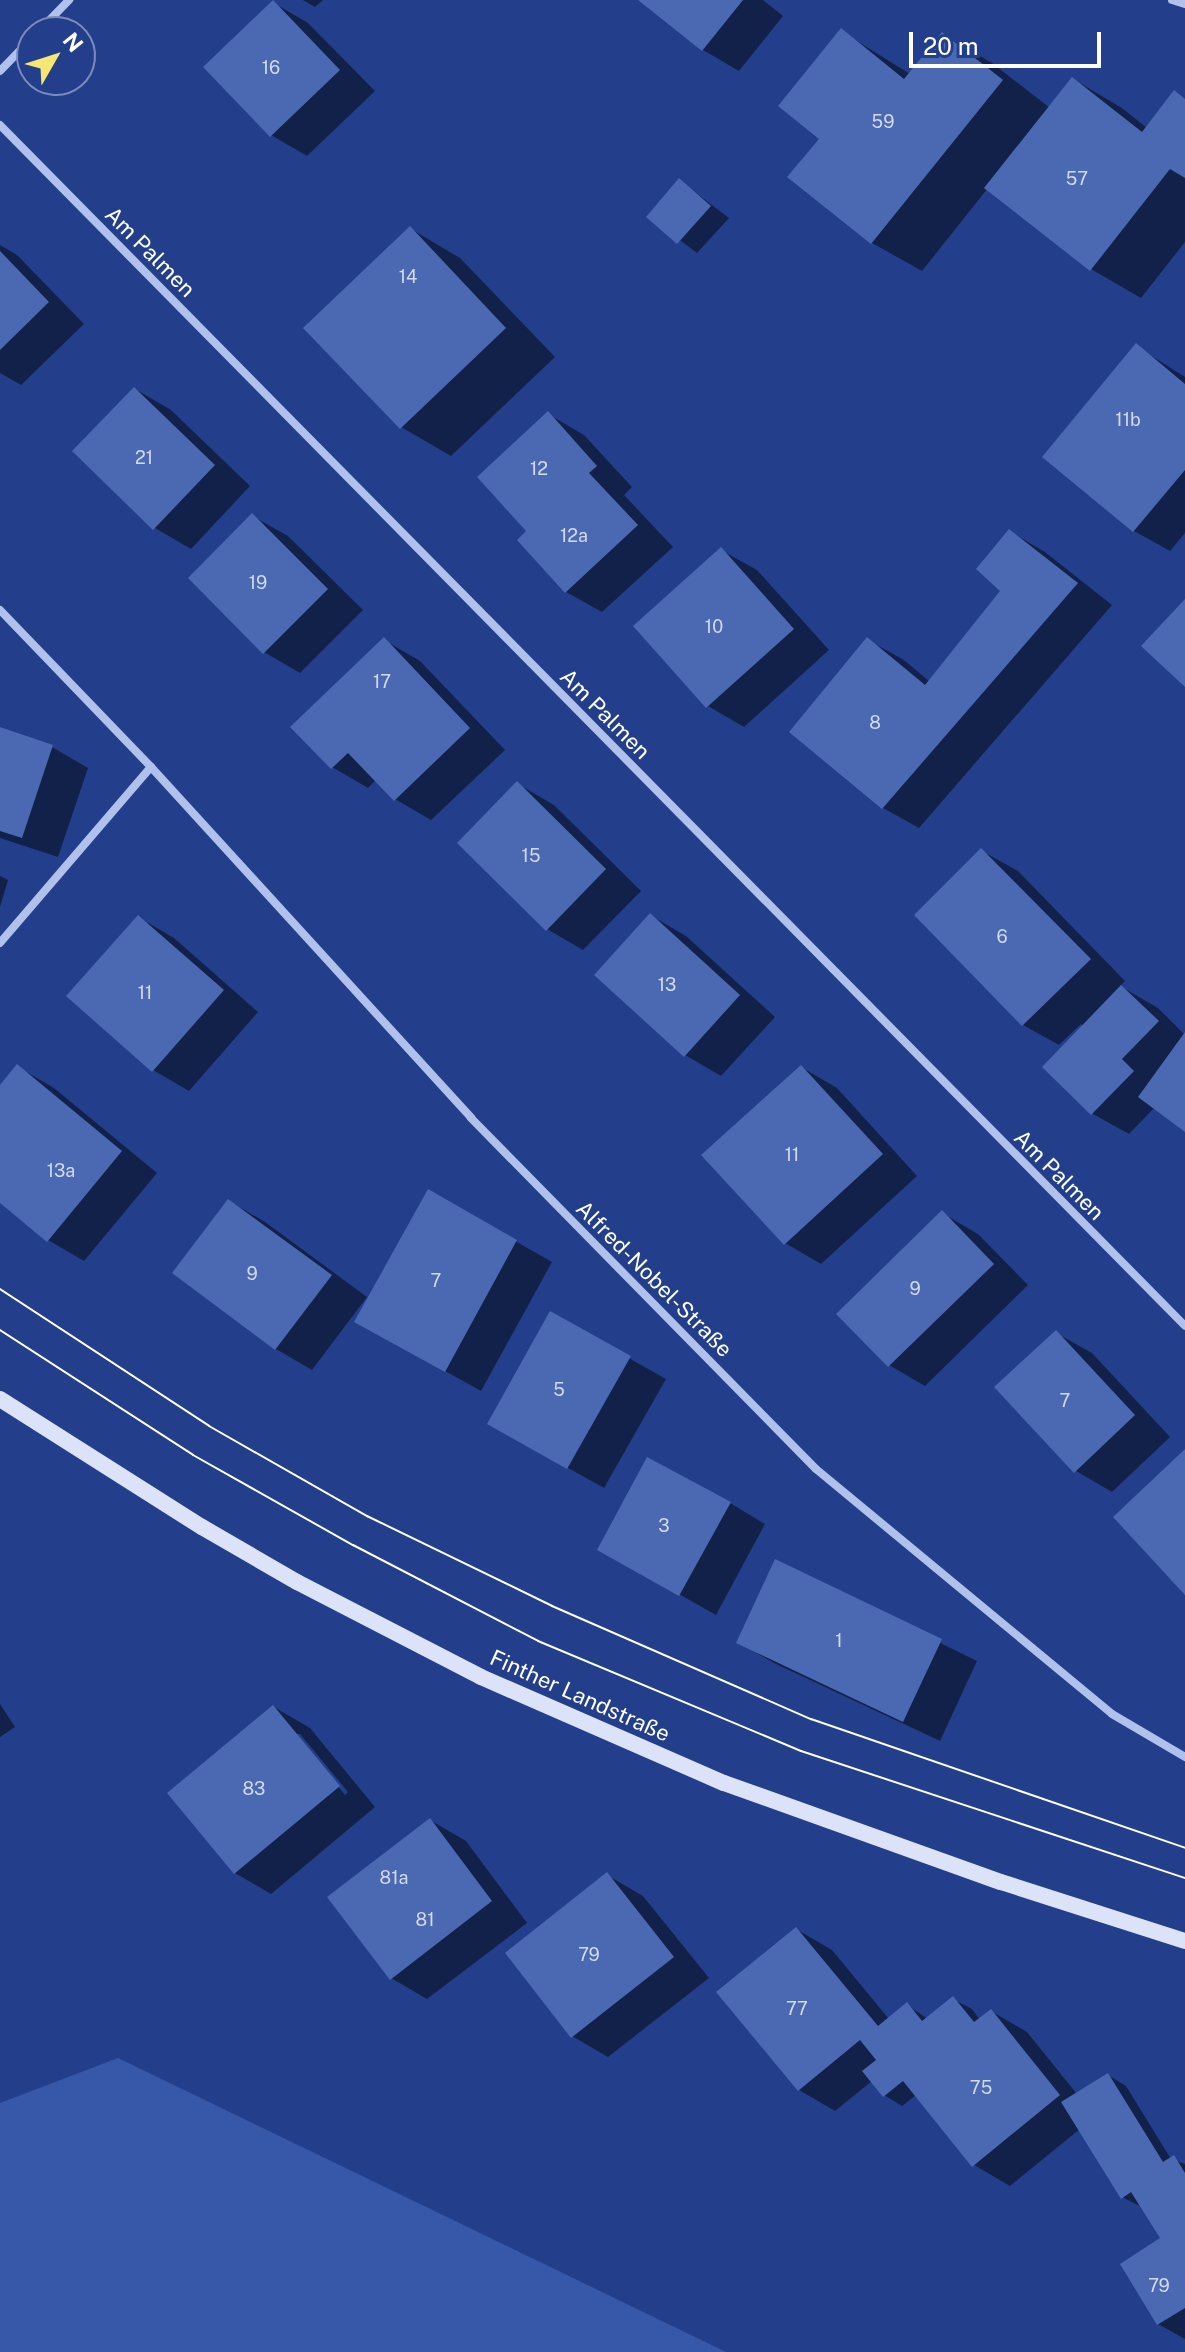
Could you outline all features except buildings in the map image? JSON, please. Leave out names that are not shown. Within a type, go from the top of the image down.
[{"type":"main road","name":"Finther Landstraße","points":[[0,1399],[202,1527],[297,1582],[481,1677],[724,1783],[1001,1882],[1185,1941]]},
{"type":"street","points":[[54,16],[69,0]]},
{"type":"street","points":[[1172,0],[1185,4]]},
{"type":"street","points":[[0,71],[16,54]]},
{"type":"street","name":"Am Palmen","points":[[0,125],[1185,1326]]},
{"type":"street","name":"Alfred-Nobel-Straße","points":[[0,610],[151,767],[471,1118],[816,1469],[1112,1714],[1185,1757]]},
{"type":"street","points":[[0,943],[151,767]]},
{"type":"shaded area","points":[[118,2058],[726,2352],[0,2352],[0,2103]]},
{"type":"tram line","points":[[0,1289],[209,1426],[367,1516],[552,1606],[811,1719],[1185,1848]]},
{"type":"tram line","points":[[0,1330],[193,1455],[353,1545],[538,1641],[801,1751],[1185,1878]]}]
